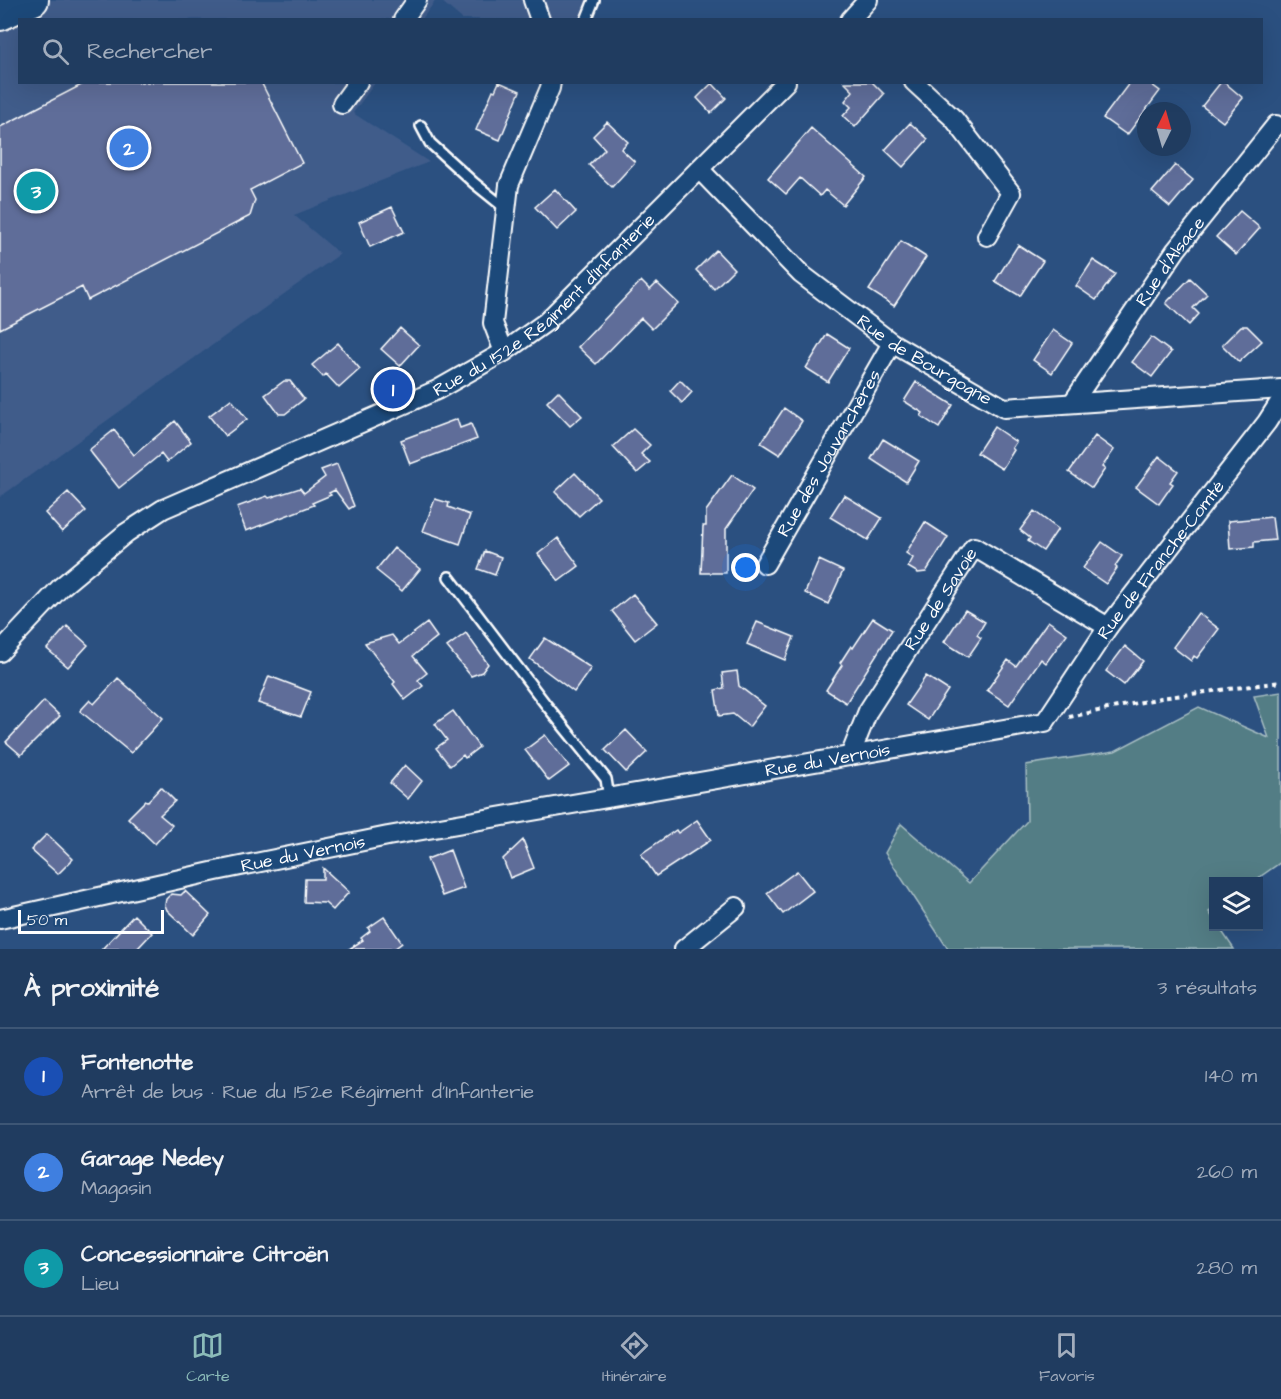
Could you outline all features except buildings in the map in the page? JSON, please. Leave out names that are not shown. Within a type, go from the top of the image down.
[{"type":"main road","points":[[0,15],[33,0]]},
{"type":"street","points":[[405,18],[417,0]]},
{"type":"street","points":[[533,0],[539,18]]},
{"type":"street","points":[[852,18],[868,0]]},
{"type":"street","points":[[342,104],[357,84]]},
{"type":"street","points":[[504,352],[493,323],[508,185],[551,84]]},
{"type":"street","name":"Rue du 152e Régiment d'Infanterie","points":[[0,652],[61,587],[126,533],[162,510],[437,390],[504,352],[546,322],[784,84]]},
{"type":"street","points":[[916,84],[954,119],[1011,193],[987,236]]},
{"type":"street","name":"Rue d'Alsace","points":[[1073,402],[1176,250],[1275,125]]},
{"type":"street","name":"Rue de Bourgogne","points":[[699,169],[801,274],[892,343],[1004,408],[1281,389]]},
{"type":"street","name":"Rue des Jouvanchères","points":[[765,564],[892,343]]},
{"type":"street","name":"Rue de Franche-Comté","points":[[1045,722],[1108,627],[1267,423],[1281,400]]},
{"type":"street","name":"Rue de Savoie","points":[[850,756],[868,711],[974,547],[1108,627]]},
{"type":"street","name":"Rue du Vernois","points":[[0,919],[216,871],[365,841],[1045,722]]},
{"type":"street","points":[[684,949],[736,907]]},
{"type":"lane","points":[[587,18],[594,0]]},
{"type":"lane","points":[[421,126],[430,143],[505,208]]},
{"type":"lane","points":[[449,577],[546,706],[606,779],[609,798]]},
{"type":"path","points":[[1045,722],[1161,698],[1281,682]]},
{"type":"shaded area","points":[[0,0],[436,0],[423,18],[18,18],[18,84],[374,84],[353,113],[429,162],[294,215],[340,254],[0,497]]},
{"type":"shaded area","points":[[440,0],[599,0],[591,18],[461,18]]},
{"type":"green space","points":[[1281,692],[1281,862],[1260,877],[1209,877],[1209,931],[1222,931],[1234,949],[948,949],[885,853],[901,824],[969,883],[1027,821],[1026,765],[1115,751],[1199,707],[1269,738],[1254,696]]},
{"type":"place","name":"Garage Nedey","points":[[129,148]]},
{"type":"place","name":"Concessionnaire Citroën","points":[[36,191]]},
{"type":"place","name":"Fontenotte","points":[[393,389]]}]
